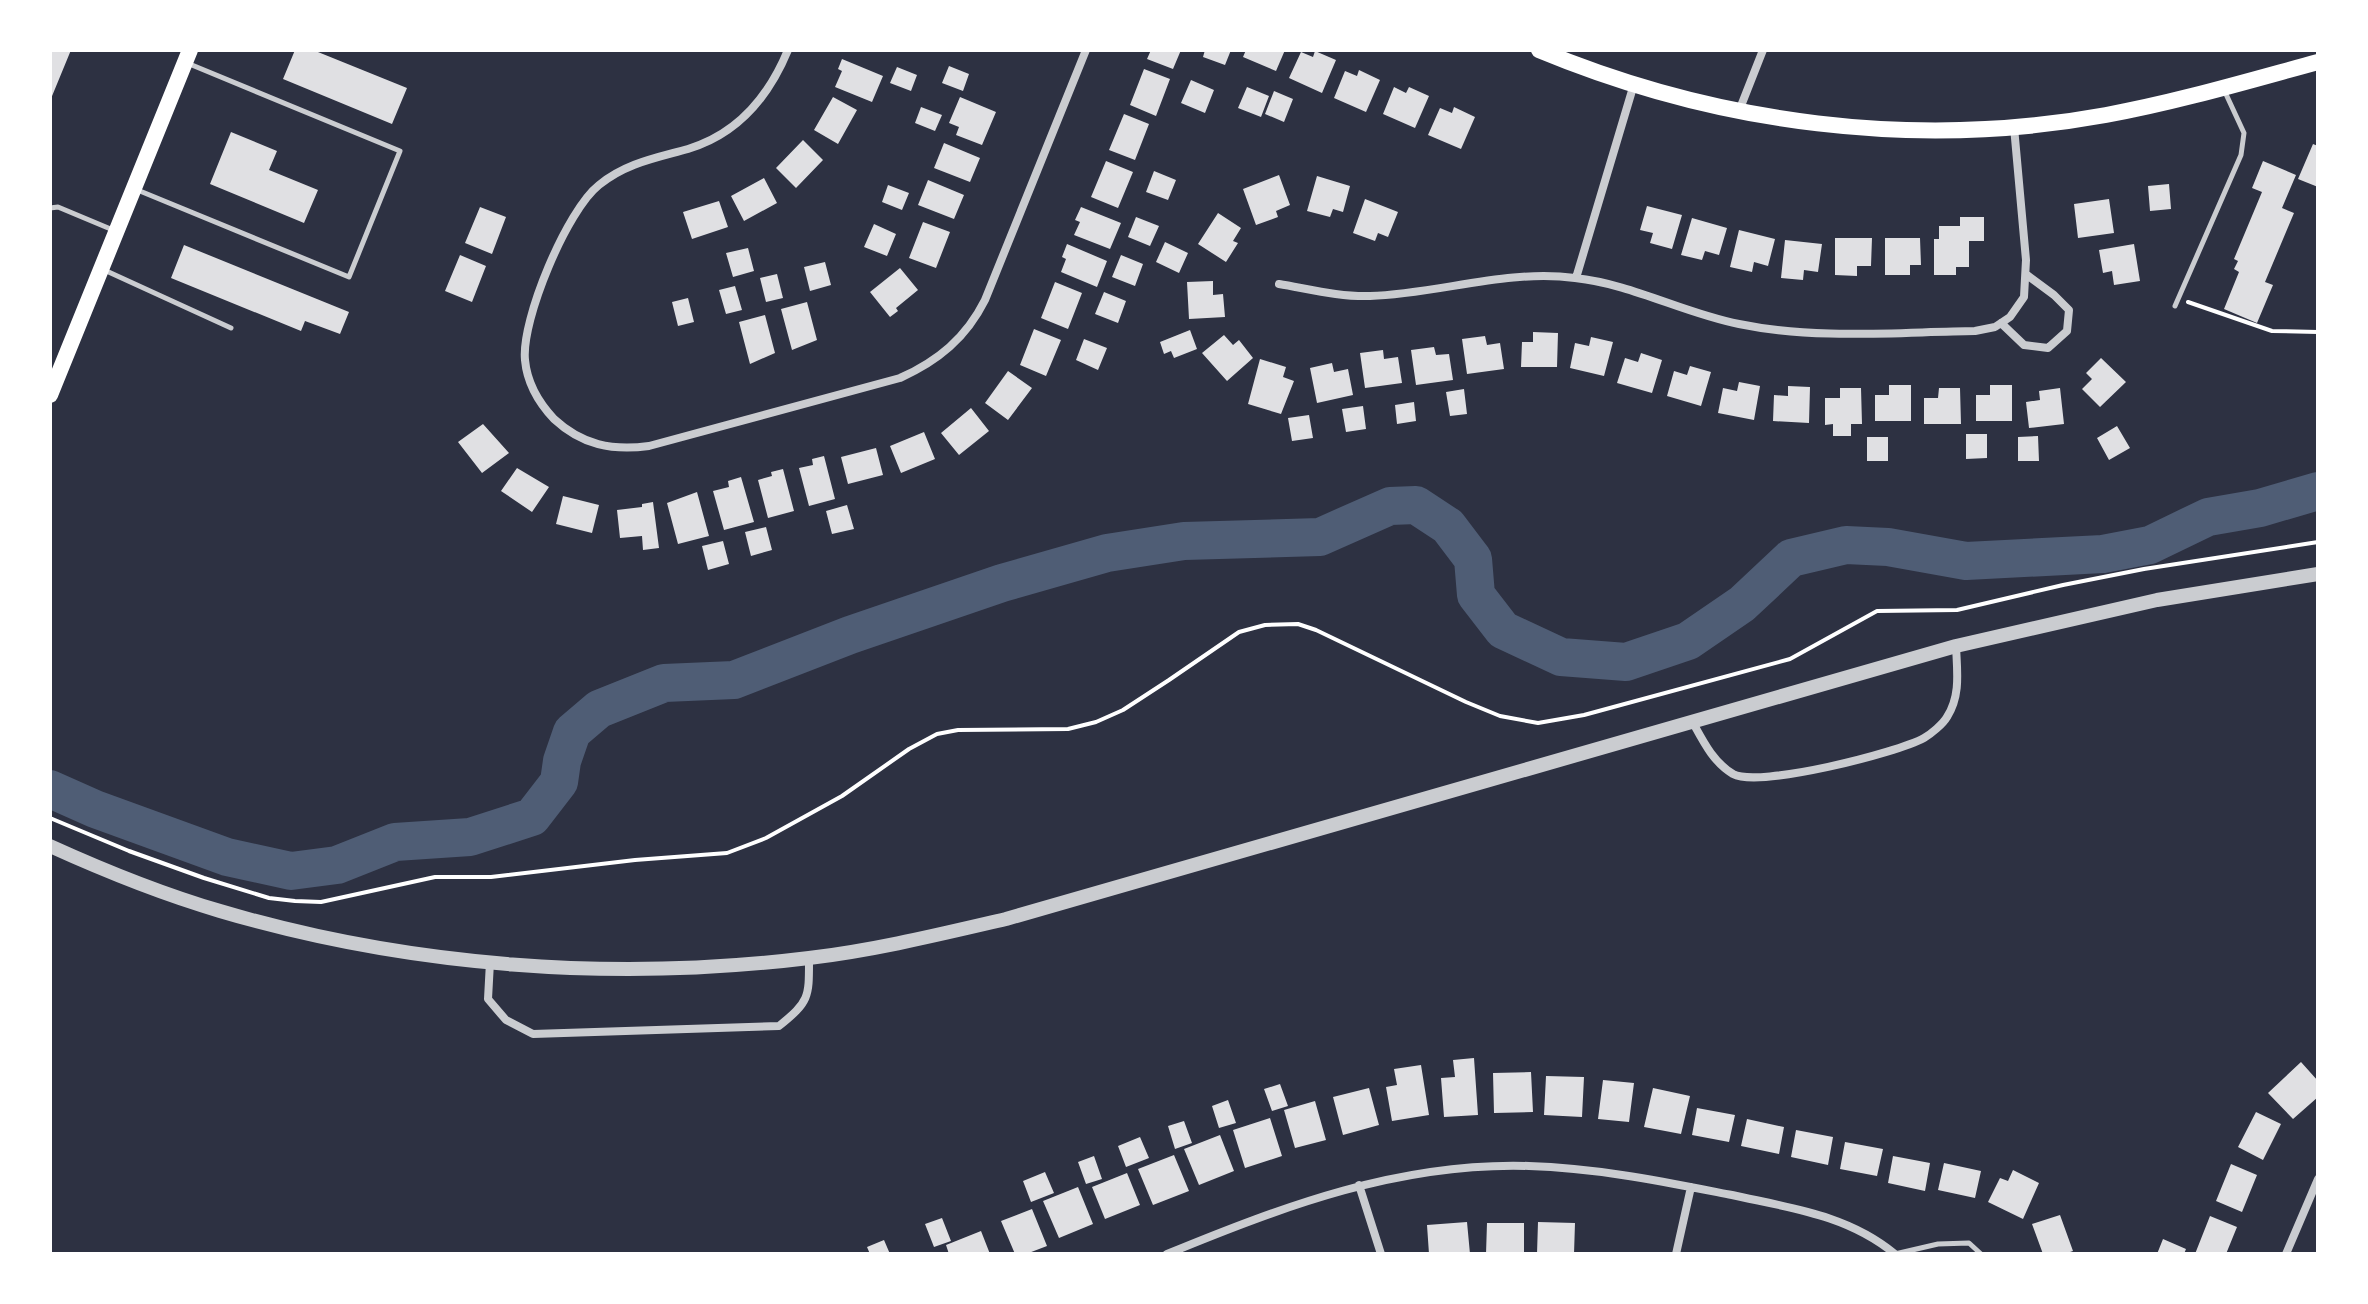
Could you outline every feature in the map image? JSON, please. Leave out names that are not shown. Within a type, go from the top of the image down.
[{"type":"main road","points":[[1539,50],[1634,84],[1716,108],[1813,123],[1878,129],[2014,127],[2106,115],[2318,62]]},
{"type":"main road","points":[[50,395],[188,56]]},
{"type":"street","points":[[788,50],[764,96],[737,124],[706,142],[627,166],[596,187],[586,198],[561,241],[532,313],[525,339],[525,363],[536,397],[565,429],[586,441],[629,449],[900,378],[936,360],[965,333],[985,300],[1086,50]]},
{"type":"street","points":[[1739,111],[1763,50]]},
{"type":"street","points":[[1576,278],[1634,84]]},
{"type":"street","points":[[1279,284],[1353,296],[1373,296],[1549,276],[1630,289],[1735,323],[1781,332],[1975,331],[2010,317],[2024,297],[2027,275],[2014,127]]},
{"type":"street","points":[[2001,323],[2024,345],[2048,348],[2067,331],[2069,310],[2027,275]]},
{"type":"street","points":[[50,846],[192,902],[269,925],[422,954],[579,967],[677,968],[809,958],[909,941],[1006,919],[1956,646],[2157,600],[2318,574]]},
{"type":"street","points":[[1692,721],[1711,754],[1735,775],[1762,779],[1846,763],[1925,738],[1946,719],[1958,690],[1956,646]]},
{"type":"street","points":[[490,962],[488,999],[506,1020],[533,1034],[779,1026],[799,1010],[809,992],[809,958]]},
{"type":"street","points":[[1167,1254],[1263,1215],[1359,1185],[1435,1171],[1526,1166],[1603,1172],[1691,1187],[1839,1220],[1876,1238],[1895,1254]]},
{"type":"street","points":[[2286,1254],[2318,1179]]},
{"type":"street","points":[[1359,1185],[1381,1254]]},
{"type":"street","points":[[1676,1254],[1691,1187]]},
{"type":"lane","points":[[134,188],[349,277],[400,151],[188,56]]},
{"type":"lane","points":[[2175,306],[2241,155],[2244,133],[2223,88]]},
{"type":"lane","points":[[50,208],[58,207],[117,231]]},
{"type":"lane","points":[[101,269],[231,328]]},
{"type":"lane","points":[[1895,1254],[1938,1244],[1969,1243],[1981,1254]]},
{"type":"path","points":[[2178,299],[2272,331],[2318,332]]},
{"type":"path","points":[[50,818],[204,878],[269,898],[295,901],[321,902],[435,877],[491,877],[727,853],[766,838],[842,796],[909,749],[937,734],[958,730],[1068,729],[1096,722],[1146,695],[1239,632],[1265,625],[1298,624],[1316,630],[1466,702],[1500,716],[1538,723],[1584,715],[1790,659],[1877,611],[1957,610],[2130,572],[2318,542]]},
{"type":"building","points":[[50,50],[71,50],[50,101]]},
{"type":"building","points":[[295,50],[313,50],[407,88],[392,124],[283,79]]},
{"type":"building","points":[[1151,50],[1181,50],[1173,69],[1147,59]]},
{"type":"building","points":[[1205,50],[1231,50],[1225,65],[1203,57]]},
{"type":"building","points":[[1246,50],[1285,50],[1276,71],[1243,57]]},
{"type":"building","points":[[1315,51],[1336,60],[1322,93],[1289,78],[1301,52],[1313,57]]},
{"type":"building","points":[[842,59],[883,76],[872,102],[835,87],[842,71],[838,69]]},
{"type":"building","points":[[949,66],[969,74],[963,91],[942,83]]},
{"type":"building","points":[[897,67],[917,75],[911,91],[890,83]]},
{"type":"building","points":[[1144,69],[1170,79],[1156,116],[1130,105]]},
{"type":"building","points":[[1359,70],[1380,80],[1366,112],[1334,98],[1345,71],[1357,76]]},
{"type":"building","points":[[1191,80],[1214,90],[1205,113],[1181,103]]},
{"type":"building","points":[[1247,87],[1269,96],[1261,117],[1238,108]]},
{"type":"building","points":[[1394,87],[1406,93],[1409,87],[1429,96],[1415,128],[1383,114]]},
{"type":"building","points":[[1274,91],[1293,99],[1284,122],[1265,114]]},
{"type":"building","points":[[833,97],[857,110],[838,144],[814,130]]},
{"type":"building","points":[[960,97],[996,112],[982,145],[956,135],[959,127],[949,123]]},
{"type":"building","points":[[921,107],[942,115],[935,131],[915,123]]},
{"type":"building","points":[[1454,107],[1475,117],[1461,149],[1428,135],[1440,108],[1452,113]]},
{"type":"building","points":[[1124,114],[1149,124],[1135,160],[1109,150]]},
{"type":"building","points":[[231,132],[277,151],[269,170],[318,190],[304,223],[210,184]]},
{"type":"building","points":[[803,140],[823,160],[796,188],[776,168]]},
{"type":"building","points":[[944,143],[980,158],[970,182],[934,168]]},
{"type":"building","points":[[2313,144],[2318,146],[2318,187],[2298,179]]},
{"type":"building","points":[[1106,161],[1133,172],[1118,208],[1091,197]]},
{"type":"building","points":[[2263,161],[2296,175],[2282,208],[2294,213],[2265,282],[2273,285],[2257,323],[2224,309],[2239,272],[2234,269],[2238,261],[2234,259],[2262,192],[2252,188]]},
{"type":"building","points":[[1154,171],[1176,180],[1168,200],[1146,192]]},
{"type":"building","points":[[1279,175],[1290,205],[1276,211],[1278,217],[1256,225],[1243,189]]},
{"type":"building","points":[[1317,176],[1350,186],[1343,212],[1333,209],[1330,217],[1307,211]]},
{"type":"building","points":[[764,178],[777,203],[744,221],[731,196]]},
{"type":"building","points":[[928,180],[964,195],[954,219],[918,205]]},
{"type":"building","points":[[2169,184],[2171,209],[2150,211],[2148,186]]},
{"type":"building","points":[[888,185],[909,193],[902,210],[882,202]]},
{"type":"building","points":[[1365,199],[1398,212],[1388,237],[1378,233],[1375,241],[1353,233]]},
{"type":"building","points":[[2109,199],[2114,233],[2078,238],[2074,204]]},
{"type":"building","points":[[719,201],[728,227],[692,239],[683,212]]},
{"type":"building","points":[[1647,206],[1682,215],[1672,249],[1650,243],[1653,233],[1640,230]]},
{"type":"building","points":[[480,207],[506,217],[492,254],[465,243]]},
{"type":"building","points":[[1081,207],[1121,223],[1110,249],[1074,235],[1080,222],[1075,220]]},
{"type":"building","points":[[1218,213],[1241,228],[1233,241],[1238,243],[1226,262],[1198,244]]},
{"type":"building","points":[[1136,217],[1159,226],[1150,246],[1128,237]]},
{"type":"building","points":[[1960,217],[1984,217],[1984,241],[1969,241],[1969,267],[1956,267],[1956,275],[1934,275],[1934,239],[1939,239],[1939,226],[1960,226]]},
{"type":"building","points":[[1692,218],[1727,228],[1719,255],[1705,251],[1702,260],[1681,255]]},
{"type":"building","points":[[923,222],[950,232],[936,268],[909,258]]},
{"type":"building","points":[[874,224],[896,234],[887,256],[864,247]]},
{"type":"building","points":[[1739,230],[1775,239],[1768,266],[1754,262],[1752,272],[1730,267]]},
{"type":"building","points":[[1835,238],[1872,238],[1871,266],[1857,266],[1857,276],[1835,275]]},
{"type":"building","points":[[1885,238],[1920,238],[1921,265],[1910,265],[1910,275],[1885,275]]},
{"type":"building","points":[[1785,240],[1822,244],[1818,272],[1804,270],[1803,280],[1781,278]]},
{"type":"building","points":[[1165,242],[1188,253],[1179,273],[1156,262]]},
{"type":"building","points":[[1067,244],[1107,261],[1097,287],[1061,272]]},
{"type":"building","points":[[2134,244],[2140,281],[2114,285],[2112,271],[2103,273],[2099,250]]},
{"type":"building","points":[[184,245],[349,312],[340,334],[305,321],[301,331],[171,278]]},
{"type":"building","points":[[748,248],[754,271],[733,277],[726,253]]},
{"type":"building","points":[[460,255],[486,266],[472,302],[445,291]]},
{"type":"building","points":[[1121,255],[1143,264],[1135,286],[1112,277]]},
{"type":"building","points":[[825,262],[831,285],[810,291],[804,267]]},
{"type":"building","points":[[900,268],[918,290],[890,317],[870,292]]},
{"type":"building","points":[[777,274],[783,298],[766,302],[760,278]]},
{"type":"building","points":[[1213,281],[1213,295],[1223,294],[1225,317],[1189,319],[1187,282]]},
{"type":"building","points":[[1055,282],[1082,293],[1068,329],[1041,318]]},
{"type":"building","points":[[735,286],[742,310],[726,314],[719,290]]},
{"type":"building","points":[[1104,292],[1126,301],[1118,323],[1095,314]]},
{"type":"building","points":[[688,298],[694,322],[678,326],[672,302]]},
{"type":"building","points":[[807,302],[817,340],[792,350],[781,309]]},
{"type":"building","points":[[765,315],[775,353],[750,364],[739,322]]},
{"type":"building","points":[[1034,329],[1061,340],[1046,376],[1020,365]]},
{"type":"building","points":[[1190,330],[1197,349],[1174,358],[1171,351],[1164,354],[1160,342]]},
{"type":"building","points":[[1533,332],[1558,333],[1557,367],[1521,367],[1522,342],[1533,342]]},
{"type":"building","points":[[1224,335],[1233,345],[1239,340],[1253,358],[1227,381],[1202,353]]},
{"type":"building","points":[[1485,336],[1487,345],[1500,343],[1504,369],[1467,374],[1462,339]]},
{"type":"building","points":[[1591,337],[1613,342],[1604,376],[1570,368],[1575,343],[1589,346]]},
{"type":"building","points":[[1084,339],[1107,348],[1098,370],[1076,360]]},
{"type":"building","points":[[1434,347],[1436,355],[1449,354],[1453,380],[1416,385],[1411,350]]},
{"type":"building","points":[[1383,350],[1384,359],[1398,357],[1402,383],[1365,388],[1360,353]]},
{"type":"building","points":[[1641,353],[1662,360],[1652,393],[1617,383],[1625,358],[1638,362]]},
{"type":"building","points":[[2101,358],[2126,382],[2100,407],[2082,389],[2092,379],[2086,373]]},
{"type":"building","points":[[1260,359],[1286,367],[1283,377],[1294,381],[1281,414],[1248,404]]},
{"type":"building","points":[[1332,363],[1334,372],[1348,369],[1353,395],[1317,403],[1310,368]]},
{"type":"building","points":[[1690,366],[1711,372],[1701,406],[1667,396],[1674,371],[1687,375]]},
{"type":"building","points":[[1008,371],[1032,388],[1008,420],[985,403]]},
{"type":"building","points":[[1739,382],[1760,386],[1754,420],[1718,413],[1723,388],[1737,391]]},
{"type":"building","points":[[1889,385],[1911,385],[1911,421],[1875,421],[1875,395],[1889,395]]},
{"type":"building","points":[[1990,385],[2012,385],[2012,421],[1976,421],[1976,395],[1990,395]]},
{"type":"building","points":[[1788,386],[1810,387],[1809,423],[1773,421],[1774,395],[1788,396]]},
{"type":"building","points":[[1840,388],[1861,388],[1862,424],[1851,424],[1851,436],[1833,436],[1833,424],[1825,425],[1825,398],[1840,398]]},
{"type":"building","points":[[1939,388],[1960,388],[1961,424],[1924,424],[1924,398],[1938,398]]},
{"type":"building","points":[[2060,388],[2064,424],[2029,428],[2026,402],[2040,400],[2039,391]]},
{"type":"building","points":[[1464,389],[1467,414],[1450,416],[1446,392]]},
{"type":"building","points":[[1414,402],[1416,421],[1397,424],[1395,405]]},
{"type":"building","points":[[1363,406],[1366,429],[1346,432],[1342,409]]},
{"type":"building","points":[[971,408],[989,431],[959,455],[941,433]]},
{"type":"building","points":[[1309,415],[1313,438],[1292,441],[1288,418]]},
{"type":"building","points":[[483,424],[509,453],[482,473],[458,442]]},
{"type":"building","points":[[2117,426],[2130,448],[2109,460],[2097,438]]},
{"type":"building","points":[[924,432],[935,459],[901,473],[890,446]]},
{"type":"building","points":[[1966,434],[1987,434],[1987,458],[1966,459]]},
{"type":"building","points":[[2038,436],[2039,461],[2018,461],[2018,437]]},
{"type":"building","points":[[1867,437],[1888,437],[1888,461],[1867,461]]},
{"type":"building","points":[[876,448],[883,475],[848,484],[841,457]]},
{"type":"building","points":[[824,456],[835,499],[809,506],[799,468],[813,465],[812,459]]},
{"type":"building","points":[[517,468],[549,487],[532,512],[501,491]]},
{"type":"building","points":[[783,469],[794,511],[768,518],[758,480]]},
{"type":"building","points":[[741,477],[754,522],[724,530],[713,491],[729,487],[728,481]]},
{"type":"building","points":[[697,492],[709,536],[678,544],[667,503]]},
{"type":"building","points":[[563,496],[599,505],[592,533],[556,524]]},
{"type":"building","points":[[653,502],[659,548],[643,550],[642,536],[620,538],[617,510],[642,507],[642,504]]},
{"type":"building","points":[[847,505],[854,529],[832,534],[826,511]]},
{"type":"building","points":[[766,527],[772,550],[751,556],[745,532]]},
{"type":"building","points":[[723,541],[729,564],[708,570],[702,546]]},
{"type":"building","points":[[1474,1058],[1478,1115],[1444,1117],[1441,1078],[1455,1077],[1453,1060]]},
{"type":"building","points":[[2301,1062],[2318,1081],[2318,1097],[2293,1119],[2268,1093]]},
{"type":"building","points":[[1421,1065],[1429,1115],[1392,1121],[1386,1087],[1397,1085],[1394,1069]]},
{"type":"building","points":[[1531,1072],[1533,1112],[1494,1113],[1493,1073]]},
{"type":"building","points":[[1546,1076],[1584,1077],[1582,1117],[1544,1115]]},
{"type":"building","points":[[1603,1080],[1634,1083],[1629,1122],[1598,1119]]},
{"type":"building","points":[[1280,1084],[1288,1106],[1272,1111],[1264,1089]]},
{"type":"building","points":[[1369,1088],[1379,1125],[1343,1135],[1333,1097]]},
{"type":"building","points":[[1653,1088],[1690,1096],[1681,1134],[1644,1127]]},
{"type":"building","points":[[1228,1100],[1236,1123],[1219,1128],[1212,1106]]},
{"type":"building","points":[[1315,1101],[1326,1140],[1295,1148],[1284,1110]]},
{"type":"building","points":[[1697,1108],[1735,1115],[1729,1142],[1692,1135]]},
{"type":"building","points":[[2256,1112],[2281,1124],[2263,1160],[2238,1147]]},
{"type":"building","points":[[1270,1118],[1282,1156],[1245,1168],[1233,1130]]},
{"type":"building","points":[[1747,1119],[1784,1127],[1779,1154],[1741,1146]]},
{"type":"building","points":[[1184,1121],[1192,1143],[1175,1149],[1168,1126]]},
{"type":"building","points":[[1796,1130],[1833,1137],[1828,1165],[1791,1157]]},
{"type":"building","points":[[1220,1135],[1234,1171],[1199,1185],[1184,1149]]},
{"type":"building","points":[[1140,1137],[1149,1158],[1126,1167],[1118,1146]]},
{"type":"building","points":[[1845,1142],[1883,1149],[1877,1176],[1840,1169]]},
{"type":"building","points":[[1174,1155],[1189,1191],[1153,1205],[1138,1169]]},
{"type":"building","points":[[1094,1156],[1102,1179],[1086,1184],[1078,1162]]},
{"type":"building","points":[[1893,1156],[1930,1163],[1925,1191],[1888,1183]]},
{"type":"building","points":[[1944,1163],[1981,1171],[1975,1198],[1938,1190]]},
{"type":"building","points":[[2231,1164],[2257,1175],[2242,1212],[2216,1201]]},
{"type":"building","points":[[2013,1170],[2039,1183],[2023,1219],[1988,1202],[2000,1178],[2008,1181]]},
{"type":"building","points":[[1045,1172],[1054,1193],[1031,1202],[1023,1181]]},
{"type":"building","points":[[1127,1173],[1140,1205],[1105,1219],[1092,1187]]},
{"type":"building","points":[[1078,1187],[1093,1224],[1059,1238],[1043,1201]]},
{"type":"building","points":[[1032,1209],[1047,1246],[1026,1254],[1015,1254],[1001,1221]]},
{"type":"building","points":[[2060,1215],[2073,1251],[2043,1254],[2032,1224]]},
{"type":"building","points":[[2210,1216],[2237,1227],[2226,1254],[2195,1254]]},
{"type":"building","points":[[942,1218],[951,1241],[934,1247],[925,1224]]},
{"type":"building","points":[[1467,1222],[1470,1254],[1429,1254],[1427,1225]]},
{"type":"building","points":[[1538,1222],[1575,1223],[1574,1254],[1537,1254]]},
{"type":"building","points":[[1487,1223],[1524,1223],[1524,1254],[1486,1254]]},
{"type":"building","points":[[981,1231],[990,1254],[949,1254],[946,1245]]},
{"type":"building","points":[[2163,1239],[2186,1249],[2184,1254],[2157,1254]]},
{"type":"building","points":[[884,1240],[890,1254],[870,1254],[867,1247]]},
{"type":"waterway","points":[[50,789],[95,809],[227,857],[291,871],[337,865],[395,842],[470,837],[532,817],[559,782],[572,732],[599,709],[664,683],[734,680],[850,635],[1002,583],[1107,553],[1184,541],[1320,537],[1390,506],[1416,505],[1448,526],[1473,559],[1476,595],[1503,630],[1561,657],[1626,662],[1688,641],[1742,604],[1791,558],[1846,545],[1888,547],[1966,561],[2103,554],[2150,545],[2208,517],[2260,508],[2318,491]]}]
